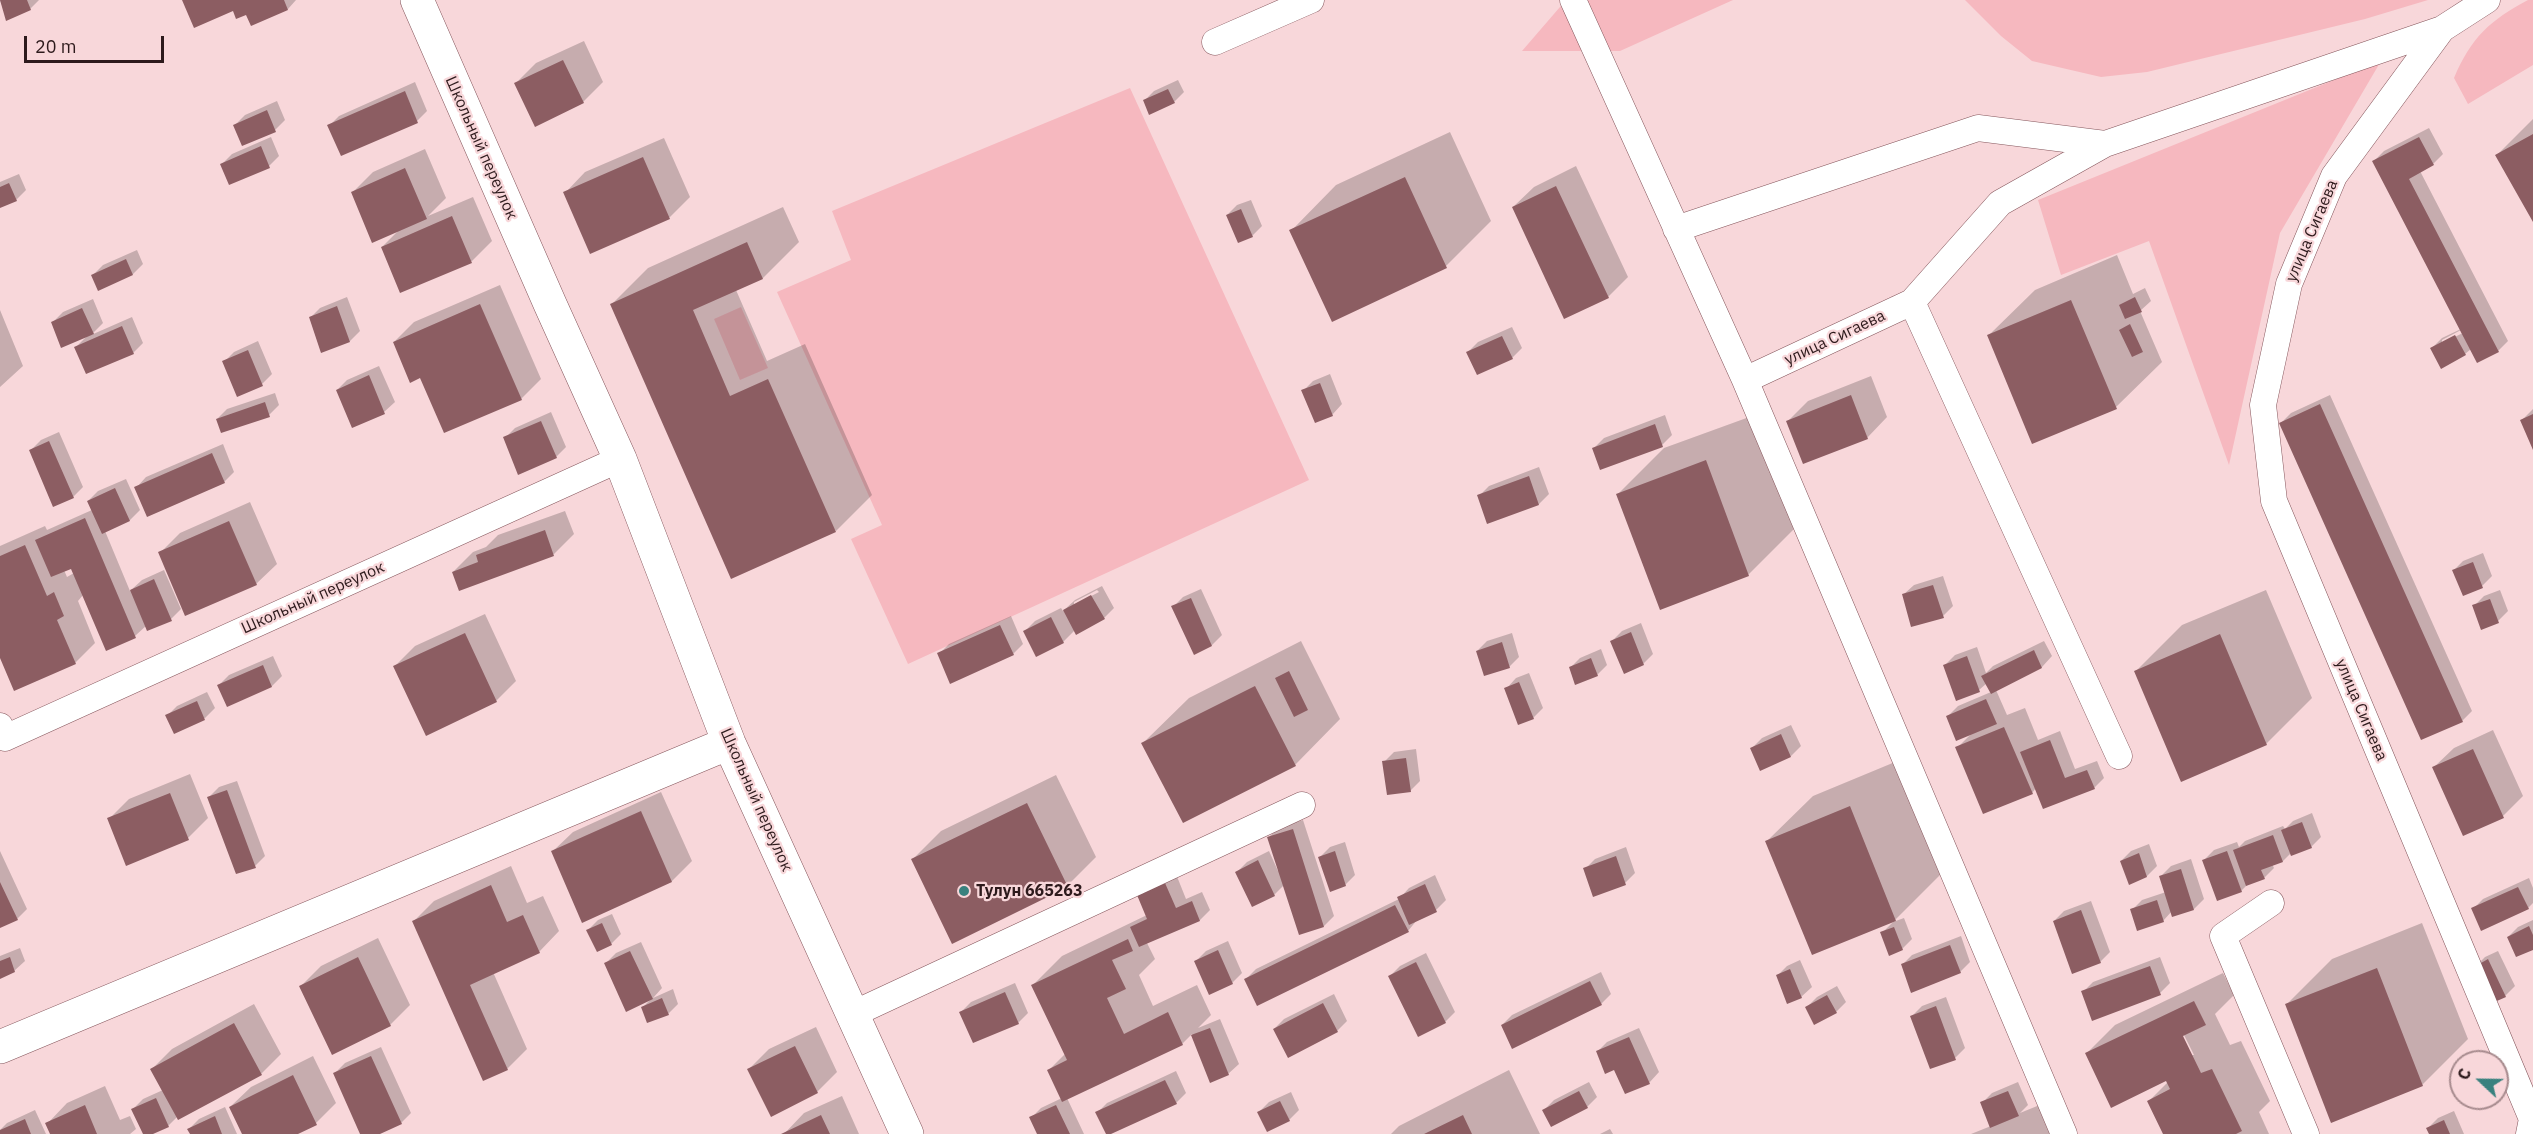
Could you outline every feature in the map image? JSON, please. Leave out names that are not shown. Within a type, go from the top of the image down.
[{"type":"street","name":"Школьный переулок","points":[[417,0],[620,459],[729,743],[907,1134]]},
{"type":"street","points":[[0,1047],[729,743]]},
{"type":"lane","points":[[1215,42],[1311,0]]},
{"type":"lane","points":[[1573,0],[1745,380],[2064,1134]]},
{"type":"lane","points":[[2442,29],[2487,0]]},
{"type":"lane","name":"улица Сигаева","points":[[1745,380],[1912,302],[2000,203],[2105,144],[2442,29]]},
{"type":"lane","name":"улица Сигаева","points":[[2442,29],[2334,176],[2289,284],[2264,405],[2274,501],[2532,1119],[2529,1134]]},
{"type":"lane","points":[[1676,229],[1978,128],[2105,144]]},
{"type":"lane","points":[[1912,302],[2119,756]]},
{"type":"lane","name":"Школьный переулок","points":[[3,732],[620,459]]},
{"type":"lane","points":[[853,1014],[1302,805]]},
{"type":"lane","points":[[2271,903],[2223,936],[2306,1134]]},
{"type":"shaded area","points":[[1566,0],[1733,0],[1620,51],[1522,51]]},
{"type":"shaded area","points":[[1965,0],[2428,0],[2365,19],[2147,72],[2101,77],[2032,61],[2001,36]]},
{"type":"shaded area","points":[[2528,0],[2533,0],[2533,65],[2468,104],[2454,78],[2467,52],[2492,23]]},
{"type":"shaded area","points":[[2381,61],[2280,233],[2229,465],[2149,241],[2061,275],[2038,200]]},
{"type":"shaded area","points":[[1130,88],[1309,480],[908,664],[851,539],[882,525],[777,292],[851,260],[832,211]]},
{"type":"shaded area","points":[[741,307],[768,368],[740,380],[714,319]]},
{"type":"building","points":[[0,0],[27,0],[31,10],[6,21]]},
{"type":"building","points":[[182,0],[284,0],[288,10],[251,26],[246,15],[236,19],[233,11],[194,28]]},
{"type":"building","points":[[563,60],[584,103],[535,127],[514,83]]},
{"type":"building","points":[[1168,89],[1175,103],[1149,115],[1143,100]]},
{"type":"building","points":[[405,91],[418,123],[341,156],[327,125]]},
{"type":"building","points":[[267,110],[276,132],[242,146],[233,125]]},
{"type":"building","points":[[2533,134],[2533,222],[2495,155]]},
{"type":"building","points":[[2419,137],[2434,165],[2409,179],[2499,352],[2477,363],[2372,161]]},
{"type":"building","points":[[261,146],[270,168],[229,185],[220,164]]},
{"type":"building","points":[[643,157],[670,219],[590,254],[563,192]]},
{"type":"building","points":[[405,168],[427,219],[372,243],[351,192]]},
{"type":"building","points":[[1405,177],[1447,268],[1332,322],[1289,230]]},
{"type":"building","points":[[9,183],[17,201],[0,208],[0,187]]},
{"type":"building","points":[[1556,186],[1609,298],[1564,319],[1512,207]]},
{"type":"building","points":[[1241,209],[1253,237],[1238,243],[1226,215]]},
{"type":"building","points":[[452,216],[472,263],[400,293],[381,247]]},
{"type":"building","points":[[747,242],[763,279],[693,310],[730,396],[768,379],[836,532],[731,579],[610,304]]},
{"type":"building","points":[[126,259],[133,275],[98,291],[91,275]]},
{"type":"building","points":[[2135,297],[2142,312],[2125,319],[2119,305]]},
{"type":"building","points":[[2071,300],[2117,409],[2032,444],[1987,335]]},
{"type":"building","points":[[480,304],[522,400],[444,433],[420,378],[410,383],[393,342]]},
{"type":"building","points":[[337,306],[350,342],[321,353],[309,317]]},
{"type":"building","points":[[82,308],[94,334],[61,348],[51,322]]},
{"type":"building","points":[[2130,324],[2143,352],[2132,357],[2119,330]]},
{"type":"building","points":[[122,326],[134,354],[86,374],[74,347]]},
{"type":"building","points":[[2455,335],[2466,355],[2441,369],[2430,348]]},
{"type":"building","points":[[1502,336],[1513,359],[1477,375],[1466,352]]},
{"type":"building","points":[[248,350],[263,386],[237,397],[222,361]]},
{"type":"building","points":[[369,375],[385,414],[352,428],[336,390]]},
{"type":"building","points":[[1320,383],[1333,416],[1315,423],[1301,390]]},
{"type":"building","points":[[1851,395],[1868,439],[1803,464],[1786,421]]},
{"type":"building","points":[[265,402],[270,417],[221,433],[216,419]]},
{"type":"building","points":[[2320,404],[2463,722],[2421,740],[2279,423]]},
{"type":"building","points":[[2533,414],[2533,450],[2520,420]]},
{"type":"building","points":[[541,421],[557,458],[518,475],[503,437]]},
{"type":"building","points":[[1655,424],[1663,447],[1600,470],[1592,448]]},
{"type":"building","points":[[49,441],[74,498],[53,507],[29,450]]},
{"type":"building","points":[[212,453],[225,483],[147,517],[134,487]]},
{"type":"building","points":[[1706,460],[1749,576],[1660,610],[1616,494]]},
{"type":"building","points":[[1529,476],[1539,505],[1487,524],[1477,495]]},
{"type":"building","points":[[115,488],[130,521],[102,534],[87,501]]},
{"type":"building","points":[[85,518],[136,638],[106,651],[71,569],[51,577],[35,540]]},
{"type":"building","points":[[229,521],[257,585],[185,616],[158,552]]},
{"type":"building","points":[[545,530],[554,556],[459,591],[452,572],[478,562],[476,555]]},
{"type":"building","points":[[25,545],[47,596],[54,592],[64,616],[57,620],[76,664],[14,691],[0,658],[0,556]]},
{"type":"building","points":[[2473,562],[2483,588],[2463,596],[2452,570]]},
{"type":"building","points":[[154,579],[172,621],[147,631],[130,590]]},
{"type":"building","points":[[1933,585],[1944,618],[1911,627],[1902,594]]},
{"type":"building","points":[[1091,595],[1105,619],[1076,635],[1063,610]]},
{"type":"building","points":[[1191,598],[1212,646],[1194,655],[1171,606]]},
{"type":"building","points":[[2490,599],[2499,623],[2481,630],[2472,605]]},
{"type":"building","points":[[1051,617],[1064,643],[1036,657],[1023,631]]},
{"type":"building","points":[[1000,625],[1014,655],[950,684],[937,653]]},
{"type":"building","points":[[1631,632],[1644,665],[1624,674],[1610,641]]},
{"type":"building","points":[[465,633],[497,702],[426,736],[393,666]]},
{"type":"building","points":[[2220,634],[2267,745],[2181,782],[2134,671]]},
{"type":"building","points":[[1502,642],[1510,668],[1484,676],[1476,651]]},
{"type":"building","points":[[2034,650],[2042,668],[1991,694],[1981,676]]},
{"type":"building","points":[[1967,656],[1980,692],[1956,701],[1943,665]]},
{"type":"building","points":[[1591,658],[1598,676],[1575,685],[1569,667]]},
{"type":"building","points":[[263,665],[272,687],[227,707],[217,685]]},
{"type":"building","points":[[1289,671],[1308,710],[1294,717],[1275,678]]},
{"type":"building","points":[[1519,682],[1534,719],[1518,725],[1504,688]]},
{"type":"building","points":[[1255,686],[1296,766],[1183,823],[1141,743]]},
{"type":"building","points":[[1986,699],[1997,724],[1956,741],[1946,716]]},
{"type":"building","points":[[197,701],[205,720],[174,734],[165,715]]},
{"type":"building","points":[[2004,727],[2033,794],[1983,814],[1955,747]]},
{"type":"building","points":[[1781,734],[1791,757],[1760,771],[1750,748]]},
{"type":"building","points":[[2050,740],[2065,778],[2087,770],[2095,789],[2043,809],[2020,752]]},
{"type":"building","points":[[2473,749],[2504,818],[2463,836],[2432,767]]},
{"type":"building","points":[[1406,758],[1411,792],[1387,795],[1382,761]]},
{"type":"building","points":[[227,790],[256,868],[236,874],[207,797]]},
{"type":"building","points":[[170,793],[189,840],[126,866],[107,818]]},
{"type":"building","points":[[1027,803],[1068,887],[952,944],[911,859]]},
{"type":"building","points":[[1850,806],[1896,921],[1812,955],[1765,841]]},
{"type":"building","points":[[641,811],[672,882],[582,923],[551,851]]},
{"type":"building","points":[[2302,822],[2312,848],[2291,856],[2281,830]]},
{"type":"building","points":[[1293,829],[1324,927],[1299,935],[1267,837]]},
{"type":"building","points":[[2273,835],[2283,862],[2261,870],[2265,879],[2246,886],[2233,850]]},
{"type":"building","points":[[1335,851],[1346,886],[1330,892],[1318,857]]},
{"type":"building","points":[[2227,851],[2242,892],[2217,901],[2202,860]]},
{"type":"building","points":[[2139,853],[2147,877],[2129,885],[2120,861]]},
{"type":"building","points":[[1616,856],[1626,885],[1593,897],[1583,868]]},
{"type":"building","points":[[1258,860],[1275,896],[1252,907],[1235,872]]},
{"type":"building","points":[[2181,869],[2194,910],[2172,917],[2159,876]]},
{"type":"building","points":[[0,882],[18,920],[0,928]]},
{"type":"building","points":[[1165,883],[1176,908],[1192,901],[1200,921],[1139,947],[1130,927],[1147,919],[1137,895]]},
{"type":"building","points":[[1425,884],[1437,912],[1409,925],[1397,897]]},
{"type":"building","points":[[491,885],[507,922],[523,915],[540,953],[470,985],[508,1070],[483,1081],[412,921]]},
{"type":"building","points":[[2518,887],[2529,909],[2481,931],[2471,908]]},
{"type":"building","points":[[2157,900],[2164,922],[2137,931],[2130,909]]},
{"type":"building","points":[[1395,905],[1409,932],[1257,1006],[1244,979]]},
{"type":"building","points":[[2081,910],[2101,963],[2072,974],[2053,921]]},
{"type":"building","points":[[602,923],[612,945],[597,952],[586,930]]},
{"type":"building","points":[[2529,926],[2533,935],[2533,950],[2516,957],[2507,937]]},
{"type":"building","points":[[1894,927],[1903,950],[1889,956],[1880,932]]},
{"type":"building","points":[[1128,939],[1133,951],[1112,960],[1126,989],[1107,998],[1124,1034],[1168,1012],[1183,1045],[1062,1102],[1047,1070],[1067,1060],[1031,985]]},
{"type":"building","points":[[1950,945],[1961,973],[1911,993],[1901,964]]},
{"type":"building","points":[[1218,950],[1233,984],[1209,995],[1194,961]]},
{"type":"building","points":[[630,951],[653,999],[626,1012],[604,963]]},
{"type":"building","points":[[10,957],[15,972],[0,979],[0,961]]},
{"type":"building","points":[[358,957],[391,1026],[332,1055],[299,986]]},
{"type":"building","points":[[2488,959],[2506,997],[2490,1004],[2474,967]]},
{"type":"building","points":[[1416,962],[1446,1023],[1418,1037],[1388,976]]},
{"type":"building","points":[[2150,966],[2161,995],[2092,1021],[2081,991]]},
{"type":"building","points":[[2377,968],[2423,1086],[2331,1123],[2285,1004]]},
{"type":"building","points":[[1790,969],[1802,998],[1787,1004],[1776,975]]},
{"type":"building","points":[[1590,981],[1602,1005],[1512,1049],[1501,1025]]},
{"type":"building","points":[[1005,992],[1019,1024],[973,1043],[959,1012]]},
{"type":"building","points":[[1827,995],[1837,1013],[1814,1025],[1805,1007]]},
{"type":"building","points":[[662,998],[669,1015],[647,1023],[641,1007]]},
{"type":"building","points":[[2194,1001],[2206,1025],[2183,1036],[2201,1073],[2212,1069],[2242,1131],[2236,1134],[2163,1134],[2147,1101],[2170,1089],[2166,1081],[2111,1108],[2085,1053]]},
{"type":"building","points":[[1323,1003],[1338,1032],[1288,1058],[1273,1029]]},
{"type":"building","points":[[1936,1006],[1956,1060],[1930,1069],[1910,1016]]},
{"type":"building","points":[[234,1023],[262,1075],[178,1120],[150,1069]]},
{"type":"building","points":[[1210,1028],[1229,1075],[1210,1083],[1191,1035]]},
{"type":"building","points":[[1629,1037],[1650,1084],[1625,1094],[1614,1070],[1605,1074],[1596,1051]]},
{"type":"building","points":[[795,1046],[818,1093],[771,1117],[747,1069]]},
{"type":"building","points":[[371,1056],[402,1124],[380,1134],[360,1134],[333,1073]]},
{"type":"building","points":[[293,1075],[317,1125],[298,1134],[242,1134],[229,1107]]},
{"type":"building","points":[[1165,1080],[1177,1104],[1111,1134],[1106,1134],[1095,1112]]},
{"type":"building","points":[[1579,1091],[1588,1108],[1551,1127],[1542,1110]]},
{"type":"building","points":[[2008,1091],[2019,1116],[1990,1128],[1980,1102]]},
{"type":"building","points":[[156,1098],[169,1127],[153,1134],[143,1134],[131,1109]]},
{"type":"building","points":[[1280,1101],[1290,1121],[1267,1132],[1257,1112]]},
{"type":"building","points":[[85,1105],[97,1134],[50,1134],[45,1123]]},
{"type":"building","points":[[1056,1105],[1070,1134],[1037,1134],[1029,1117]]},
{"type":"building","points":[[821,1115],[830,1134],[781,1134]]},
{"type":"building","points":[[1463,1115],[1472,1134],[1424,1134]]},
{"type":"building","points":[[215,1116],[222,1134],[190,1134],[187,1129]]},
{"type":"building","points":[[25,1119],[31,1134],[0,1134],[0,1130]]},
{"type":"building","points":[[2444,1120],[2450,1134],[2429,1134],[2426,1128]]},
{"type":"place","name":"Тулун 665263","points":[[964,891]]}]
